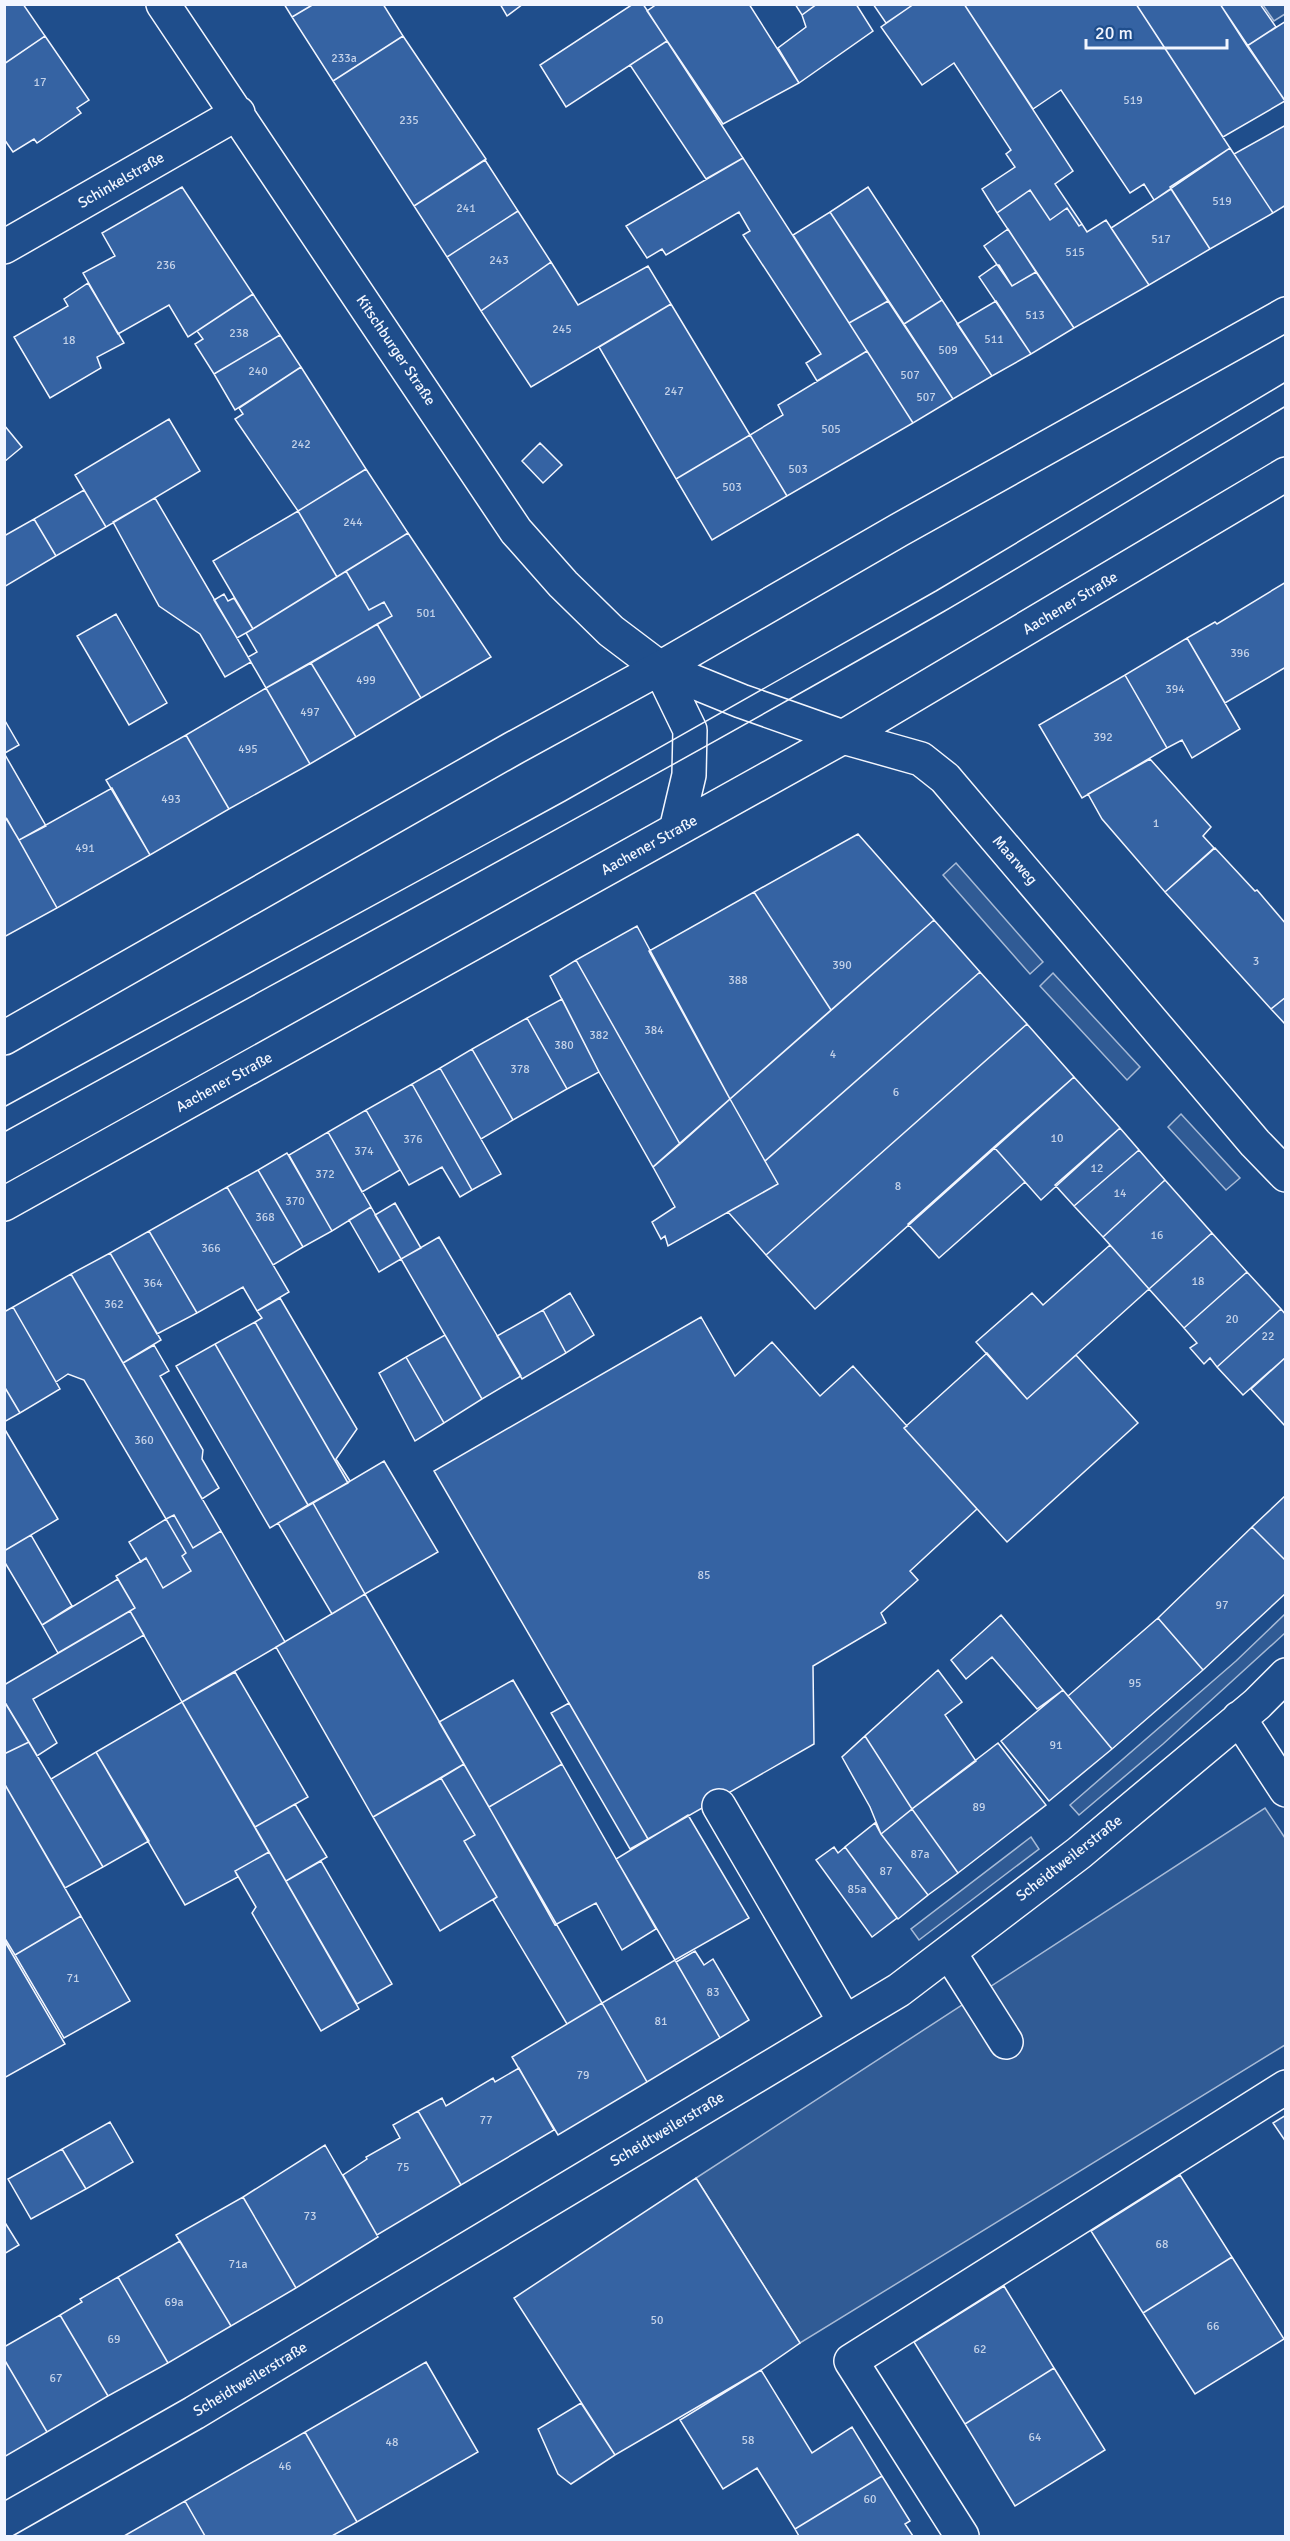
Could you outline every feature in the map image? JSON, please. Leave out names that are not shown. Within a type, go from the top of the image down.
[{"type":"main road","name":"Kitschburger Straße","points":[[163,4],[516,531],[563,584],[611,631],[660,668]]},
{"type":"main road","name":"Schinkelstraße","points":[[4,247],[238,113]]},
{"type":"main road","points":[[4,1038],[512,749],[660,668],[899,530],[1286,314]]},
{"type":"main road","name":"Aachener Straße","points":[[4,1204],[843,737],[1286,474]]},
{"type":"main road","points":[[660,668],[690,730],[689,775],[676,830]]},
{"type":"main road","name":"Maarweg","points":[[660,668],[741,701],[843,737],[921,759],[945,778],[1255,1143],[1286,1175]]},
{"type":"main road","name":"Scheidtweilerstraße","points":[[4,2522],[213,2402],[899,1990],[1079,1853],[1239,1718],[1286,1675]]},
{"type":"main road","points":[[1239,1718],[1286,1790]]},
{"type":"main road","points":[[719,1806],[845,2022]]},
{"type":"main road","points":[[949,1952],[1006,2042]]},
{"type":"main road","points":[[962,2536],[851,2361],[1286,2087]]},
{"type":"shaded area","points":[[1263,5],[1285,5],[1285,14],[1274,21]]},
{"type":"shaded area","points":[[956,863],[1043,962],[1030,974],[943,875]]},
{"type":"shaded area","points":[[1053,973],[1140,1067],[1127,1080],[1040,986]]},
{"type":"shaded area","points":[[1181,1114],[1240,1178],[1226,1190],[1168,1127]]},
{"type":"shaded area","points":[[1285,1614],[1285,1633],[1163,1744],[1079,1815],[1070,1805],[1236,1661]]},
{"type":"shaded area","points":[[1265,1808],[1285,1838],[1285,2045],[800,2343],[696,2178]]},
{"type":"shaded area","points":[[1031,1837],[1039,1849],[919,1940],[911,1929]]},
{"type":"building","points":[[4,4],[23,4],[45,36],[4,64]]},
{"type":"building","points":[[284,4],[314,4],[292,17]]},
{"type":"building","points":[[314,4],[383,4],[403,36],[333,81],[292,17]]},
{"type":"building","points":[[500,4],[523,4],[507,16]]},
{"type":"building","points":[[633,4],[643,4],[667,41],[566,107],[540,65]]},
{"type":"building","points":[[657,4],[749,4],[799,83],[723,124],[647,11]]},
{"type":"building","points":[[795,4],[817,4],[802,15]]},
{"type":"building","points":[[817,4],[856,4],[873,31],[799,83],[778,48],[806,27],[802,15]]},
{"type":"building","points":[[873,4],[914,4],[886,23]]},
{"type":"building","points":[[914,4],[964,4],[1073,171],[1055,184],[1082,224],[1079,226],[1067,208],[1050,220],[1030,190],[997,213],[982,189],[1015,167],[1006,154],[1011,150],[954,63],[922,85],[881,27]]},
{"type":"building","points":[[964,4],[1136,4],[1230,148],[1154,200],[1144,184],[1130,193],[1061,90],[1033,109]]},
{"type":"building","points":[[1136,4],[1220,4],[1285,101],[1223,137]]},
{"type":"building","points":[[1220,4],[1260,4],[1276,27],[1247,46]]},
{"type":"building","points":[[1286,21],[1286,102],[1247,46]]},
{"type":"building","points":[[45,36],[89,100],[77,108],[81,113],[37,143],[34,139],[13,152],[4,139],[4,64]]},
{"type":"building","points":[[403,36],[486,159],[414,206],[333,81]]},
{"type":"building","points":[[667,41],[743,158],[706,179],[630,65]]},
{"type":"building","points":[[1286,125],[1286,205],[1273,213],[1234,154]]},
{"type":"building","points":[[1230,148],[1273,213],[1210,249],[1170,187]]},
{"type":"building","points":[[743,158],[867,351],[817,381],[806,363],[821,354],[743,235],[750,231],[739,212],[666,255],[662,249],[647,258],[626,226]]},
{"type":"building","points":[[485,160],[518,211],[447,257],[414,206]]},
{"type":"building","points":[[182,187],[253,294],[188,337],[169,305],[118,334],[83,273],[115,256],[102,233]]},
{"type":"building","points":[[868,187],[942,300],[904,324],[830,212]]},
{"type":"building","points":[[1171,189],[1210,249],[1149,285],[1111,228]]},
{"type":"building","points":[[1030,190],[1050,220],[1067,208],[1079,226],[1082,224],[1087,232],[1106,220],[1149,285],[1074,328],[997,213]]},
{"type":"building","points":[[518,211],[551,262],[481,311],[447,257]]},
{"type":"building","points":[[830,212],[888,301],[849,323],[793,235]]},
{"type":"building","points":[[1008,229],[1036,272],[1012,286],[984,246]]},
{"type":"building","points":[[551,262],[578,305],[648,266],[671,304],[531,387],[481,311]]},
{"type":"building","points":[[999,265],[1012,286],[1036,272],[1074,328],[1031,354],[979,277]]},
{"type":"building","points":[[88,283],[124,343],[97,357],[101,368],[50,398],[14,337],[68,306],[64,299]]},
{"type":"building","points":[[253,294],[280,335],[214,374],[195,344],[203,339],[197,331]]},
{"type":"building","points":[[942,300],[992,376],[953,399],[904,324]]},
{"type":"building","points":[[888,301],[953,399],[913,423],[849,323]]},
{"type":"building","points":[[996,301],[1031,354],[992,376],[957,324]]},
{"type":"building","points":[[671,304],[750,435],[676,479],[599,347]]},
{"type":"building","points":[[280,335],[301,367],[235,410],[214,374]]},
{"type":"building","points":[[867,351],[913,423],[787,496],[750,435],[783,415],[778,405]]},
{"type":"building","points":[[301,367],[366,469],[298,511],[235,419],[243,414],[239,408]]},
{"type":"building","points":[[169,419],[200,471],[106,527],[75,475]]},
{"type":"building","points":[[4,425],[22,447],[4,462]]},
{"type":"building","points":[[750,435],[787,496],[712,540],[676,479]]},
{"type":"building","points":[[540,443],[562,465],[543,483],[522,461]]},
{"type":"building","points":[[366,469],[408,533],[337,577],[298,511]]},
{"type":"building","points":[[84,490],[106,527],[56,556],[34,519]]},
{"type":"building","points":[[155,498],[251,662],[225,677],[200,634],[159,606],[113,522]]},
{"type":"building","points":[[298,511],[337,577],[253,629],[213,561]]},
{"type":"building","points":[[34,519],[56,556],[4,587],[4,536]]},
{"type":"building","points":[[408,533],[491,657],[421,698],[377,624],[392,616],[384,602],[369,610],[346,571]]},
{"type":"building","points":[[346,571],[369,610],[384,602],[392,616],[266,688],[248,657],[257,652],[246,633]]},
{"type":"building","points":[[1286,582],[1286,667],[1225,703],[1187,638],[1215,622],[1217,624]]},
{"type":"building","points":[[224,594],[228,601],[234,598],[253,629],[237,638],[214,600]]},
{"type":"building","points":[[116,614],[167,703],[129,725],[77,636]]},
{"type":"building","points":[[377,624],[421,698],[356,737],[311,663]]},
{"type":"building","points":[[1187,638],[1240,729],[1192,758],[1182,740],[1167,748],[1125,675]]},
{"type":"building","points":[[311,663],[356,737],[310,764],[266,688]]},
{"type":"building","points":[[1125,675],[1167,748],[1082,798],[1039,725]]},
{"type":"building","points":[[266,688],[310,764],[229,809],[186,735]]},
{"type":"building","points":[[4,719],[19,745],[5,753],[4,753]]},
{"type":"building","points":[[186,735],[229,809],[150,855],[106,780]]},
{"type":"building","points":[[4,753],[46,826],[19,840],[4,815]]},
{"type":"building","points":[[1150,759],[1211,827],[1203,836],[1214,848],[1165,892],[1102,819],[1088,794]]},
{"type":"building","points":[[112,788],[150,855],[57,908],[19,840]]},
{"type":"building","points":[[7,819],[57,908],[4,937],[4,821]]},
{"type":"building","points":[[858,834],[934,920],[831,1010],[754,892]]},
{"type":"building","points":[[1215,848],[1255,891],[1257,890],[1286,924],[1286,997],[1271,1009],[1165,892]]},
{"type":"building","points":[[754,892],[831,1010],[730,1099],[649,951]]},
{"type":"building","points":[[934,920],[980,972],[765,1161],[730,1099]]},
{"type":"building","points":[[637,926],[730,1099],[680,1144],[576,960]]},
{"type":"building","points":[[576,960],[680,1144],[653,1167],[599,1072],[550,976]]},
{"type":"building","points":[[980,972],[1027,1024],[766,1255],[728,1212],[778,1184],[765,1161]]},
{"type":"building","points":[[1286,997],[1286,1025],[1271,1009]]},
{"type":"building","points":[[562,999],[599,1072],[567,1089],[527,1018]]},
{"type":"building","points":[[527,1018],[567,1089],[513,1120],[472,1049]]},
{"type":"building","points":[[1027,1024],[1074,1077],[815,1309],[766,1255]]},
{"type":"building","points":[[472,1049],[513,1120],[481,1139],[440,1068]]},
{"type":"building","points":[[440,1068],[501,1174],[472,1190],[412,1084]]},
{"type":"building","points":[[1074,1077],[1120,1128],[1041,1200],[994,1147]]},
{"type":"building","points":[[412,1084],[472,1190],[460,1197],[442,1167],[409,1185],[366,1110]]},
{"type":"building","points":[[730,1099],[778,1184],[668,1246],[665,1236],[661,1239],[652,1222],[675,1207],[653,1167]]},
{"type":"building","points":[[366,1110],[400,1170],[362,1192],[328,1132]]},
{"type":"building","points":[[1120,1128],[1139,1150],[1074,1206],[1055,1185]]},
{"type":"building","points":[[328,1132],[371,1207],[332,1231],[289,1155]]},
{"type":"building","points":[[994,1147],[1025,1182],[939,1258],[908,1224]]},
{"type":"building","points":[[1139,1150],[1165,1180],[1103,1237],[1074,1206]]},
{"type":"building","points":[[287,1153],[332,1231],[303,1247],[258,1170]]},
{"type":"building","points":[[258,1170],[303,1247],[273,1265],[227,1187]]},
{"type":"building","points":[[1165,1180],[1212,1233],[1149,1289],[1103,1237]]},
{"type":"building","points":[[227,1187],[289,1292],[257,1311],[243,1287],[197,1313],[149,1231]]},
{"type":"building","points":[[395,1203],[421,1248],[401,1259],[375,1215]]},
{"type":"building","points":[[371,1207],[401,1259],[379,1272],[349,1220]]},
{"type":"building","points":[[149,1231],[197,1313],[157,1334],[110,1253]]},
{"type":"building","points":[[1212,1233],[1247,1272],[1184,1328],[1149,1289]]},
{"type":"building","points":[[439,1237],[521,1376],[482,1399],[401,1259]]},
{"type":"building","points":[[1110,1245],[1149,1289],[1027,1399],[976,1342],[1032,1293],[1043,1305]]},
{"type":"building","points":[[110,1253],[161,1340],[123,1363],[71,1274]]},
{"type":"building","points":[[1247,1272],[1281,1309],[1217,1367],[1210,1358],[1204,1364],[1190,1348],[1197,1343],[1184,1328]]},
{"type":"building","points":[[71,1274],[221,1531],[193,1548],[174,1515],[166,1519],[84,1380],[68,1374],[56,1382],[13,1307]]},
{"type":"building","points":[[570,1293],[594,1335],[566,1353],[543,1310]]},
{"type":"building","points":[[280,1298],[357,1429],[336,1459],[350,1481],[348,1483],[255,1322],[262,1318],[257,1311]]},
{"type":"building","points":[[13,1307],[60,1389],[20,1413],[4,1386],[4,1312]]},
{"type":"building","points":[[1281,1309],[1286,1315],[1286,1357],[1243,1395],[1217,1367]]},
{"type":"building","points":[[543,1310],[566,1353],[522,1379],[497,1336]]},
{"type":"building","points":[[701,1317],[735,1376],[772,1342],[820,1396],[853,1366],[907,1426],[904,1428],[977,1509],[910,1571],[918,1580],[881,1613],[886,1623],[813,1666],[814,1744],[648,1839],[434,1471]]},
{"type":"building","points":[[255,1322],[348,1483],[308,1505],[215,1344]]},
{"type":"building","points":[[445,1335],[482,1399],[444,1423],[406,1357]]},
{"type":"building","points":[[215,1344],[308,1505],[270,1528],[176,1366]]},
{"type":"building","points":[[154,1345],[169,1371],[160,1376],[203,1450],[202,1459],[219,1488],[202,1499],[123,1363]]},
{"type":"building","points":[[987,1353],[1027,1399],[1076,1355],[1138,1423],[1007,1542],[904,1428]]},
{"type":"building","points":[[406,1357],[444,1423],[415,1441],[379,1373]]},
{"type":"building","points":[[1286,1357],[1286,1427],[1251,1389]]},
{"type":"building","points":[[4,1386],[20,1413],[4,1422]]},
{"type":"building","points":[[4,1428],[58,1519],[4,1551]]},
{"type":"building","points":[[384,1461],[438,1552],[365,1594],[313,1503]]},
{"type":"building","points":[[1286,1495],[1286,1561],[1252,1527]]},
{"type":"building","points":[[313,1503],[365,1594],[332,1614],[278,1523]]},
{"type":"building","points":[[174,1515],[193,1548],[221,1531],[285,1642],[182,1702],[130,1611],[135,1608],[116,1576],[146,1558],[163,1588],[191,1571],[182,1556],[186,1553],[166,1519]]},
{"type":"building","points":[[166,1519],[186,1553],[182,1556],[191,1571],[163,1588],[146,1558],[141,1562],[129,1542]]},
{"type":"building","points":[[1252,1527],[1286,1561],[1286,1593],[1203,1670],[1158,1618]]},
{"type":"building","points":[[31,1535],[72,1606],[42,1625],[4,1561],[4,1551]]},
{"type":"building","points":[[118,1579],[135,1608],[58,1653],[42,1625]]},
{"type":"building","points":[[365,1594],[464,1764],[373,1817],[276,1647]]},
{"type":"building","points":[[130,1611],[144,1635],[33,1699],[57,1743],[37,1756],[4,1701],[4,1685]]},
{"type":"building","points":[[1001,1615],[1063,1690],[1037,1709],[992,1657],[966,1679],[951,1660]]},
{"type":"building","points":[[1158,1618],[1203,1670],[1112,1749],[1068,1696]]},
{"type":"building","points":[[938,1670],[962,1702],[945,1715],[976,1761],[912,1809],[865,1736]]},
{"type":"building","points":[[235,1672],[308,1797],[255,1827],[182,1702]]},
{"type":"building","points":[[513,1680],[562,1764],[489,1807],[439,1722]]},
{"type":"building","points":[[1063,1690],[1112,1749],[1049,1801],[1001,1741]]},
{"type":"building","points":[[182,1702],[269,1852],[235,1871],[238,1877],[185,1905],[96,1752]]},
{"type":"building","points":[[569,1703],[648,1839],[630,1849],[551,1713]]},
{"type":"building","points":[[6,1704],[29,1742],[4,1754],[4,1705]]},
{"type":"building","points":[[865,1736],[912,1809],[881,1834],[870,1807],[842,1757]]},
{"type":"building","points":[[29,1742],[103,1867],[65,1888],[4,1783],[4,1754]]},
{"type":"building","points":[[998,1743],[1046,1805],[958,1873],[912,1809]]},
{"type":"building","points":[[96,1752],[149,1841],[103,1867],[51,1779]]},
{"type":"building","points":[[464,1764],[602,2003],[567,2024],[493,1900],[497,1897],[464,1841],[475,1835],[441,1778]]},
{"type":"building","points":[[562,1764],[656,1929],[622,1950],[596,1903],[555,1925],[489,1807]]},
{"type":"building","points":[[441,1778],[475,1835],[464,1841],[497,1897],[440,1931],[373,1817]]},
{"type":"building","points":[[4,1783],[81,1916],[15,1955],[4,1937]]},
{"type":"building","points":[[295,1804],[327,1857],[286,1881],[255,1827]]},
{"type":"building","points":[[912,1809],[958,1873],[928,1895],[881,1834]]},
{"type":"building","points":[[688,1815],[749,1918],[675,1960],[616,1859]]},
{"type":"building","points":[[875,1823],[928,1895],[898,1919],[845,1847]]},
{"type":"building","points":[[834,1847],[838,1853],[845,1847],[897,1918],[872,1937],[816,1860]]},
{"type":"building","points":[[269,1852],[359,2009],[321,2031],[252,1913],[256,1907],[235,1871]]},
{"type":"building","points":[[321,1861],[392,1984],[357,2004],[286,1881]]},
{"type":"building","points":[[81,1916],[130,2001],[64,2038],[15,1955]]},
{"type":"building","points":[[4,1940],[65,2044],[4,2078]]},
{"type":"building","points":[[695,1951],[704,1965],[713,1959],[749,2020],[720,2038],[676,1962]]},
{"type":"building","points":[[675,1960],[720,2038],[647,2082],[602,2003]]},
{"type":"building","points":[[602,2003],[647,2082],[558,2135],[512,2057]]},
{"type":"building","points":[[519,2068],[554,2130],[461,2185],[418,2111],[442,2098],[446,2106],[493,2078],[495,2082]]},
{"type":"building","points":[[418,2111],[461,2185],[377,2235],[343,2175],[367,2159],[366,2157],[400,2138],[393,2125]]},
{"type":"building","points":[[1286,2115],[1286,2142],[1273,2123]]},
{"type":"building","points":[[110,2122],[133,2162],[86,2189],[62,2149]]},
{"type":"building","points":[[325,2145],[378,2237],[296,2288],[243,2197]]},
{"type":"building","points":[[62,2149],[86,2189],[31,2219],[8,2179]]},
{"type":"building","points":[[1180,2175],[1232,2257],[1143,2313],[1091,2231]]},
{"type":"building","points":[[696,2178],[800,2343],[761,2370],[615,2455],[514,2298]]},
{"type":"building","points":[[243,2197],[296,2288],[231,2326],[176,2235]]},
{"type":"building","points":[[4,2221],[19,2245],[4,2254]]},
{"type":"building","points":[[180,2241],[231,2326],[168,2363],[118,2277]]},
{"type":"building","points":[[1232,2257],[1284,2339],[1195,2394],[1143,2313]]},
{"type":"building","points":[[118,2277],[168,2363],[108,2396],[60,2315],[82,2302],[80,2299]]},
{"type":"building","points":[[1004,2286],[1054,2368],[965,2424],[914,2342]]},
{"type":"building","points":[[60,2315],[108,2396],[47,2432],[4,2359],[4,2347]]},
{"type":"building","points":[[4,2359],[47,2432],[4,2457]]},
{"type":"building","points":[[426,2362],[478,2452],[357,2522],[305,2432]]},
{"type":"building","points":[[1054,2368],[1105,2450],[1015,2506],[965,2424]]},
{"type":"building","points":[[761,2370],[812,2453],[852,2427],[882,2476],[795,2529],[757,2468],[723,2489],[680,2420]]},
{"type":"building","points":[[581,2403],[615,2455],[571,2484],[558,2474],[538,2429]]},
{"type":"building","points":[[305,2432],[357,2522],[332,2536],[205,2536],[185,2501]]},
{"type":"building","points":[[882,2476],[910,2521],[905,2524],[913,2536],[799,2536],[795,2529]]},
{"type":"building","points":[[185,2501],[205,2536],[124,2536]]},
{"type":"tram line","points":[[4,1107],[565,801],[936,591],[1286,382]]},
{"type":"tram line","points":[[4,1132],[827,678],[986,587],[1286,406]]}]
